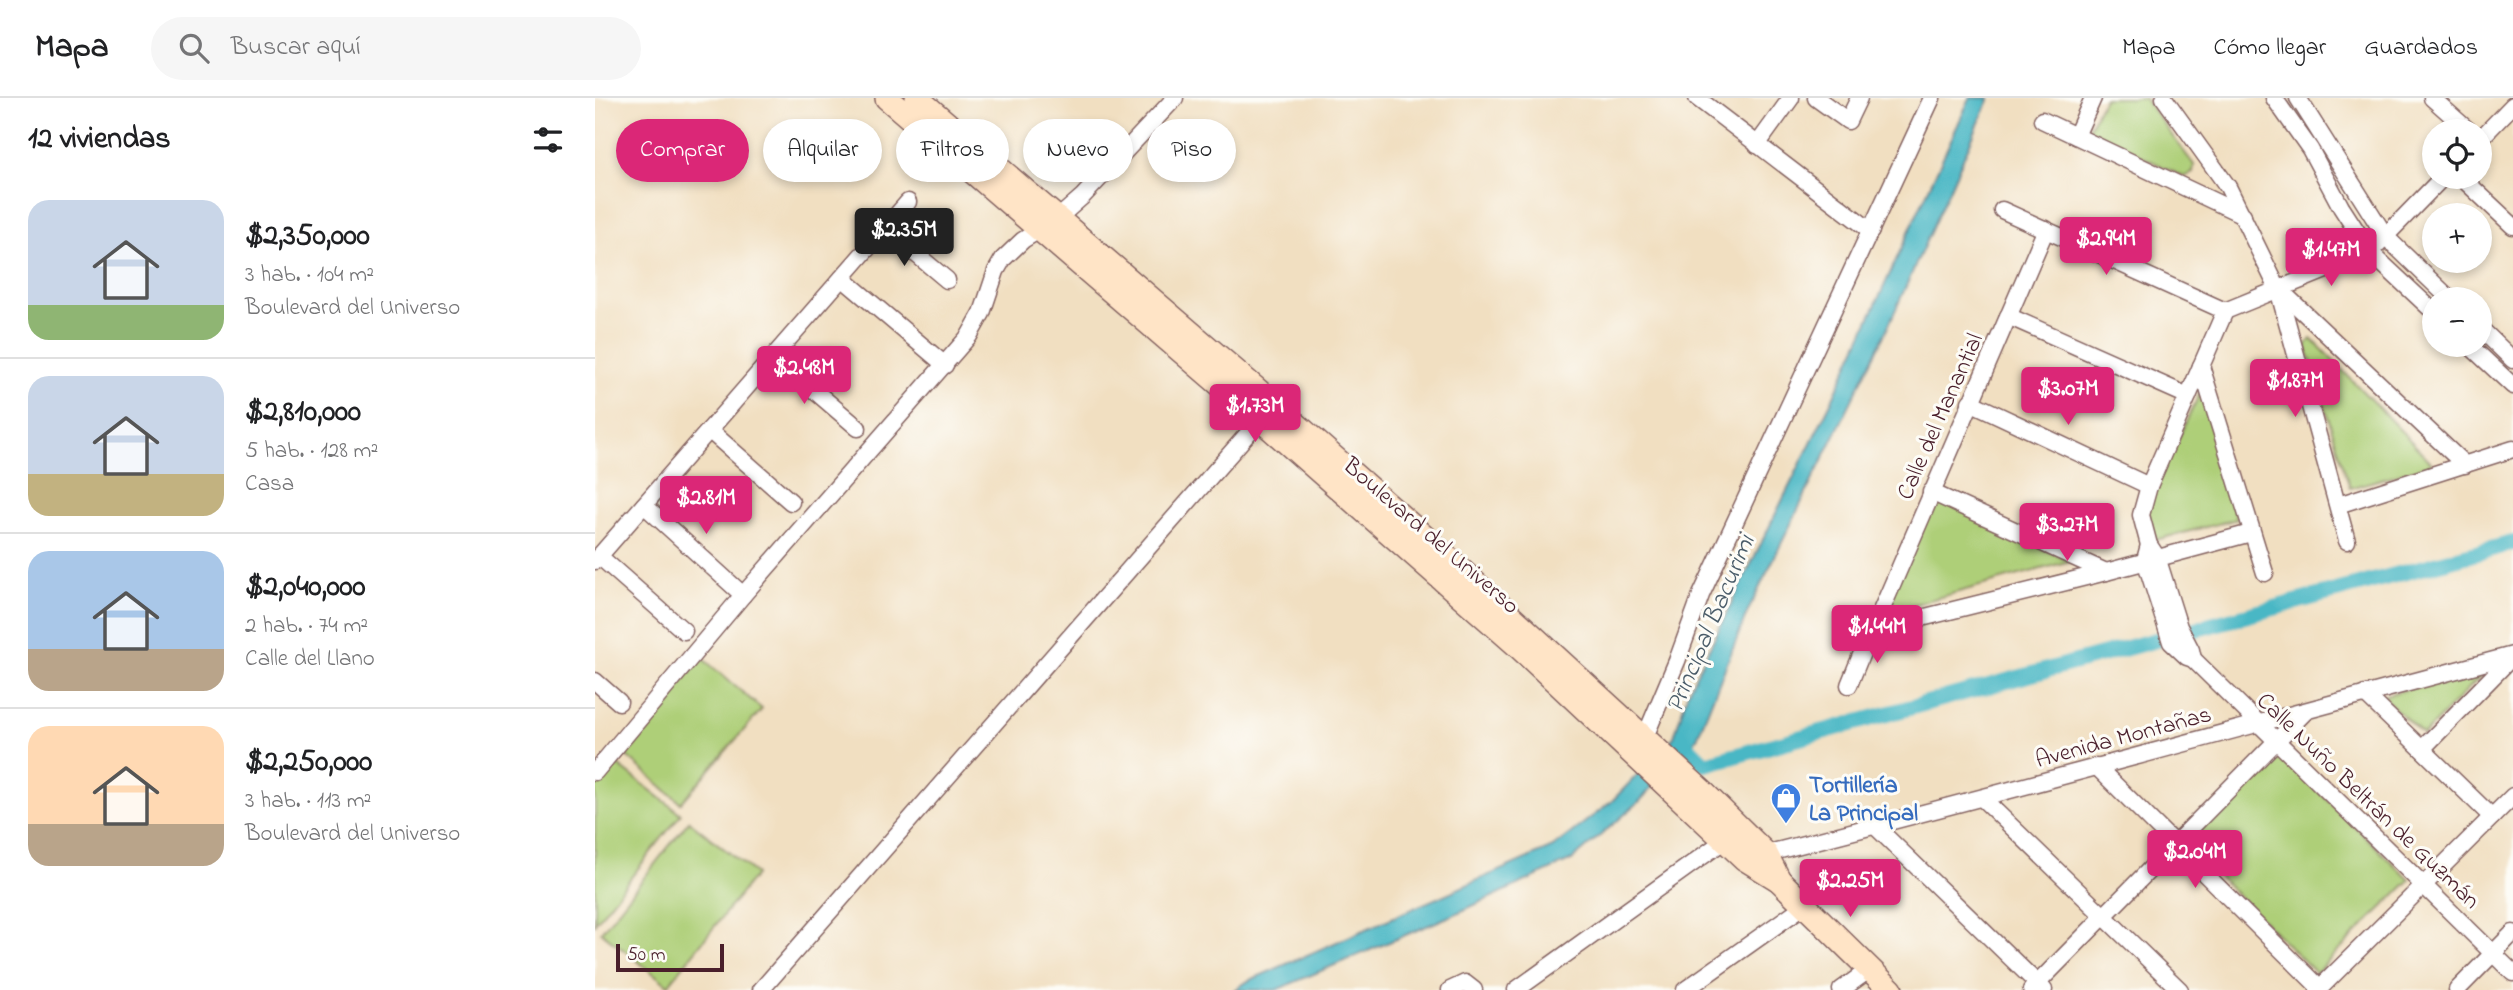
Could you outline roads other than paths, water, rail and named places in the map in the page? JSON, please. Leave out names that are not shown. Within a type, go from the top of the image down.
[{"type":"street","name":"Boulevard del Universo","points":[[887,98],[1048,224],[1267,412],[1439,550],[1649,750],[1891,990]]},
{"type":"street","name":"Boulevard del Universo","points":[[918,98],[1048,224]]},
{"type":"street","points":[[595,772],[743,595],[945,365],[977,323],[1003,259],[1023,240],[1083,196],[1175,98]]},
{"type":"street","points":[[1697,98],[1871,231]]},
{"type":"street","points":[[1757,145],[1791,98]]},
{"type":"street","points":[[1816,98],[1848,121],[1859,98]]},
{"type":"street","points":[[1649,750],[1701,594],[1932,98]]},
{"type":"street","points":[[2076,136],[2093,98]]},
{"type":"street","points":[[2164,98],[2228,187],[2278,289],[2347,541]]},
{"type":"street","points":[[2274,98],[2310,149],[2341,207],[2371,252],[2422,301]]},
{"type":"street","points":[[2298,98],[2386,237],[2438,287]]},
{"type":"street","points":[[2432,98],[2456,119]]},
{"type":"street","points":[[2492,127],[2513,105]]},
{"type":"street","points":[[2042,120],[2243,215]]},
{"type":"street","points":[[2002,210],[2225,311],[2371,252],[2432,189]]},
{"type":"street","points":[[2474,189],[2513,226]]},
{"type":"street","points":[[684,631],[597,559],[908,202]]},
{"type":"street","points":[[885,228],[947,280]]},
{"type":"street","name":"Calle del Manantial","points":[[1849,685],[2046,229]]},
{"type":"street","points":[[842,278],[945,365]]},
{"type":"street","points":[[2278,289],[2465,465]]},
{"type":"street","name":"Calle Nuño Beltrán de Guzmán","points":[[2225,311],[2149,486],[2141,511],[2150,554],[2179,627],[2193,659],[2513,973]]},
{"type":"street","points":[[2008,316],[2188,396]]},
{"type":"street","points":[[2492,340],[2513,360]]},
{"type":"street","points":[[774,356],[858,428]]},
{"type":"street","points":[[2482,357],[2513,386]]},
{"type":"street","points":[[2201,366],[2265,573]]},
{"type":"street","points":[[1970,402],[2149,486]]},
{"type":"street","points":[[761,990],[1267,412]]},
{"type":"street","points":[[709,430],[791,502]]},
{"type":"street","points":[[2339,505],[2513,449]]},
{"type":"street","points":[[1931,492],[2106,572]]},
{"type":"street","points":[[644,505],[743,595]]},
{"type":"street","points":[[1876,625],[1881,628],[2106,572],[2150,554],[2251,533]]},
{"type":"street","points":[[2422,749],[2513,656]]},
{"type":"street","name":"Avenida Montañas","points":[[1756,856],[1983,799],[2096,766],[2513,656]]},
{"type":"street","points":[[595,681],[619,702]]},
{"type":"street","points":[[2365,694],[2492,817]]},
{"type":"street","points":[[1874,825],[2037,988],[2306,710]]},
{"type":"street","points":[[2096,766],[2319,989],[2513,796]]},
{"type":"street","name":"Boulevard del Universo","points":[[1689,792],[1725,840],[1756,856]]},
{"type":"street","points":[[1983,799],[2180,990]]},
{"type":"street","points":[[1515,990],[1725,840]]},
{"type":"street","points":[[1685,990],[1805,905]]},
{"type":"street","points":[[2457,990],[2513,933]]},
{"type":"street","points":[[1841,990],[1870,969]]},
{"type":"water","points":[[1970,98],[1990,98],[1886,331],[1748,611],[1697,738],[1639,802],[1572,860],[1455,914],[1276,990],[1235,990],[1248,981],[1553,847],[1611,802],[1674,737],[1688,691],[1834,396]]},
{"type":"waterway","points":[[2189,631],[2513,543]]},
{"type":"waterway","points":[[1685,744],[1705,764],[2156,640]]},
{"type":"place","name":"Tortillería La Principal","points":[[1786,825]]},
{"type":"water label","name":"Principal Bacurimi","points":[[1709,623]]}]
